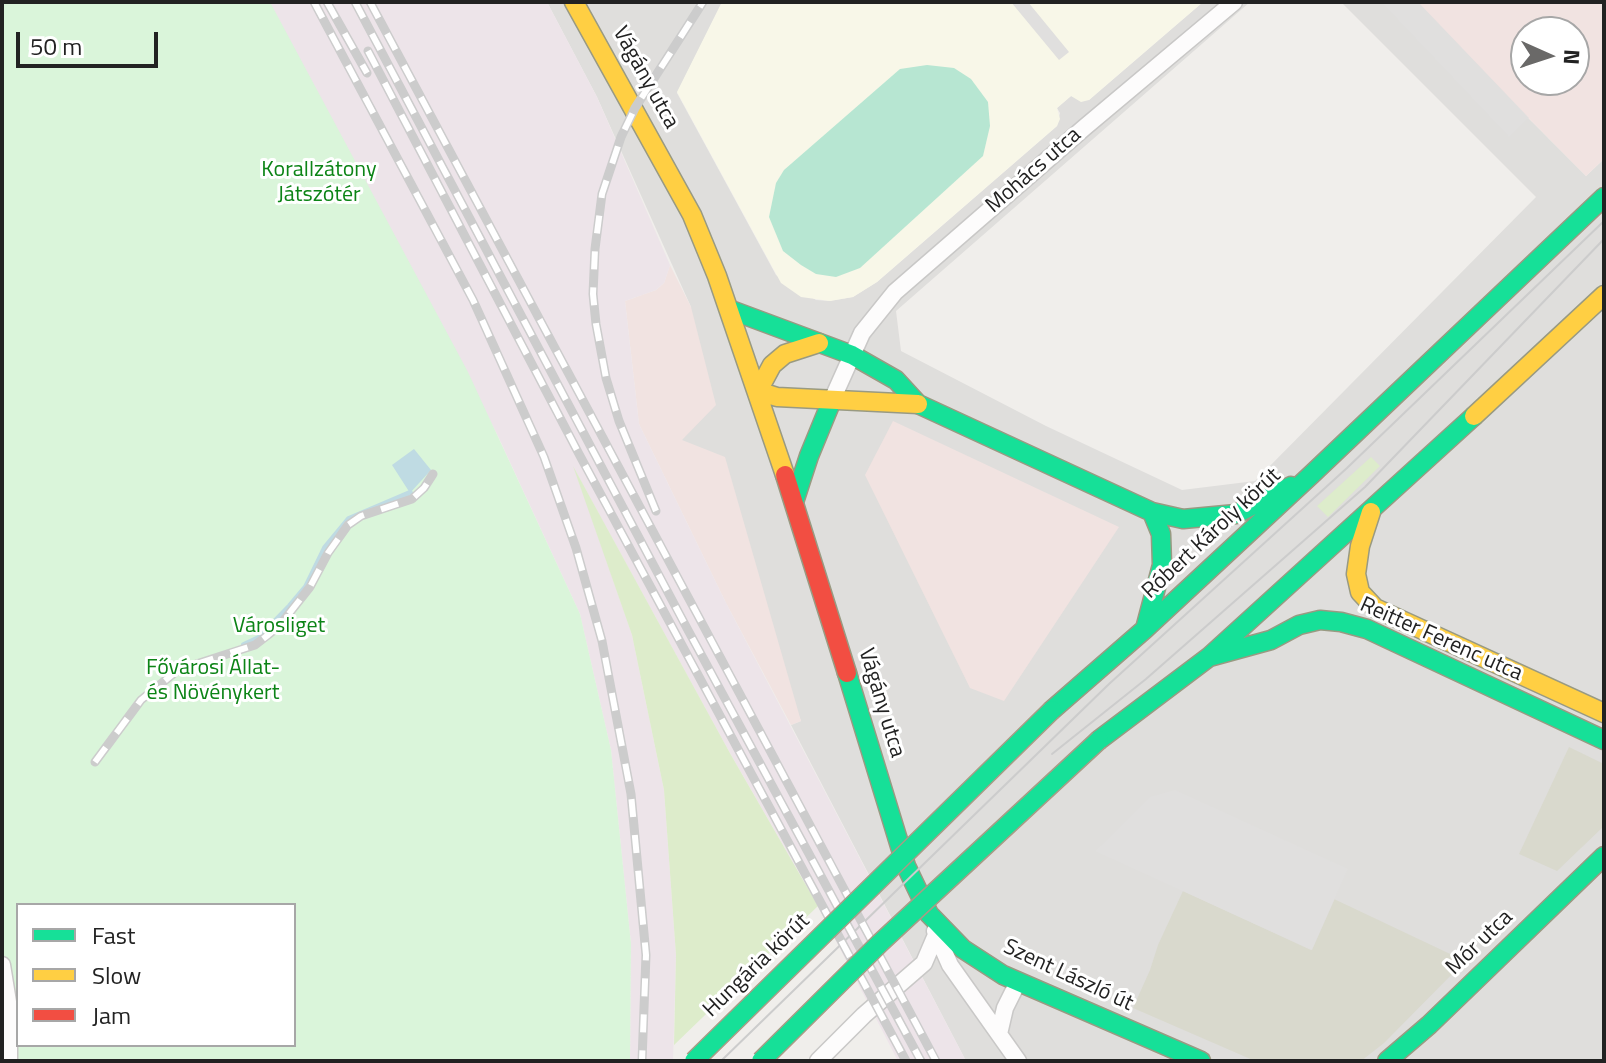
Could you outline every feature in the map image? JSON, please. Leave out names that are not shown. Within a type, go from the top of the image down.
[{"type":"street","name":"Vágány utca","points":[[574,2],[692,215],[731,310],[794,502],[906,866],[929,914]]},
{"type":"street","name":"Mohács utca","points":[[852,355],[862,333],[895,292],[1234,2]]},
{"type":"street","name":"Róbert Károly körút","points":[[853,906],[1052,710],[1145,629],[1311,475],[1604,197]]},
{"type":"street","points":[[761,1061],[880,943],[1099,740],[1209,657],[1604,296]]},
{"type":"street","points":[[731,310],[852,355],[896,380],[918,404]]},
{"type":"street","points":[[819,343],[785,354],[772,365],[758,391],[777,397],[918,404],[1152,512],[1183,519],[1236,514],[1311,475]]},
{"type":"street","points":[[794,502],[809,456],[852,355]]},
{"type":"street","points":[[1145,629],[1162,565],[1161,534],[1152,512]]},
{"type":"street","name":"Reitter Ferenc utca","points":[[1371,512],[1360,546],[1356,574],[1360,592],[1375,608],[1604,713]]},
{"type":"street","name":"Reitter Ferenc utca","points":[[1209,657],[1271,640],[1299,625],[1320,620],[1341,622],[1367,629],[1604,740]]},
{"type":"street","name":"Mór utca","points":[[1387,1061],[1429,1025],[1604,856]]},
{"type":"street","name":"Hungária körút","points":[[694,1061],[853,906]]},
{"type":"street","points":[[929,914],[950,965],[1018,1061]]},
{"type":"street","name":"Szent László út","points":[[929,914],[963,949],[1018,982],[1201,1061]]},
{"type":"street","points":[[818,1061],[864,1015],[924,963],[936,935]]},
{"type":"street","points":[[924,963],[950,965]]},
{"type":"street","points":[[2,965],[9,1008],[9,1061]]},
{"type":"street","points":[[999,1034],[1005,1008],[1018,982]]},
{"type":"shaded area","points":[[268,2],[547,2],[597,97],[670,265],[664,283],[656,290],[625,301],[639,424],[726,603],[966,1061],[898,1061],[812,895],[731,755],[576,472],[632,635],[664,790],[676,955],[673,1061],[630,1061],[631,944],[611,750],[580,614],[498,436]]},
{"type":"shaded area","points":[[547,2],[722,2],[677,93],[776,275],[816,300],[829,301],[853,297],[877,282],[1057,126],[1060,113],[1057,108],[1071,96],[1089,100],[1203,2],[1250,2],[896,311],[901,351],[1046,426],[1182,490],[1255,481],[1536,197],[1341,2],[1413,2],[1586,176],[1604,159],[1604,1061],[966,1061],[791,725],[801,721],[682,440],[691,307],[597,97]]},
{"type":"shaded area","points":[[722,2],[1203,2],[1089,100],[1081,102],[1071,96],[1057,108],[1060,119],[1057,126],[877,282],[853,297],[830,301],[801,297],[781,283],[677,92]]},
{"type":"shaded area","points":[[1011,2],[1028,2],[1069,52],[1059,60]]},
{"type":"shaded area","points":[[1381,2],[1418,2],[1529,118],[1509,137]]},
{"type":"shaded area","points":[[1413,2],[1604,2],[1604,159],[1586,176]]},
{"type":"shaded area","points":[[670,265],[691,307],[716,405],[682,440],[725,457],[801,721],[791,725],[726,603],[639,424],[625,301],[656,290],[664,283]]},
{"type":"shaded area","points":[[893,421],[1119,527],[1004,701],[970,688],[865,475]]},
{"type":"shaded area","points":[[1569,747],[1604,764],[1604,826],[1557,871],[1519,854]]},
{"type":"shaded area","points":[[1175,790],[1348,869],[1312,950],[1095,851],[1150,797]]},
{"type":"shaded area","points":[[1183,891],[1311,950],[1334,899],[1465,961],[1384,1043],[1361,1061],[1255,1061],[1133,1008]]},
{"type":"green space","name":"Városliget","points":[[2,2],[270,2],[468,372],[580,614],[611,750],[631,944],[630,1061],[2,1061]]},
{"type":"green space","points":[[927,65],[954,68],[971,79],[988,102],[990,126],[983,156],[860,268],[836,277],[816,274],[783,251],[769,217],[776,183],[784,170],[900,69]]},
{"type":"green space","points":[[1371,457],[1380,466],[1328,517],[1317,506]]},
{"type":"green space","points":[[573,466],[731,755],[818,906],[674,1045],[676,955],[664,790],[632,635]]},
{"type":"water","points":[[414,449],[431,470],[410,493],[392,465]]},
{"type":"waterway","points":[[244,645],[259,638],[306,587],[325,548],[349,519],[410,493]]},
{"type":"tram line","points":[[721,1061],[1109,684],[1347,468],[1604,221]]},
{"type":"tram line","points":[[1052,754],[1146,679],[1365,487],[1604,239]]},
{"type":"railway","points":[[314,2],[473,300],[544,457],[576,548],[602,641],[631,794],[646,955],[642,1061]]},
{"type":"railway","points":[[327,2],[367,73]]},
{"type":"railway","points":[[355,2],[921,1061]]},
{"type":"railway","points":[[370,2],[936,1061]]},
{"type":"railway","points":[[656,511],[619,421],[606,378],[593,294],[595,249],[602,194],[621,137],[635,108],[703,2]]},
{"type":"railway","points":[[368,51],[579,454],[906,1061]]},
{"type":"railway","points":[[95,762],[141,700],[178,670],[255,645],[268,635],[280,625],[310,587],[328,553],[348,525],[361,516],[412,499],[433,474]]},
{"type":"traffic: fast","points":[[1052,710],[1145,629],[1311,475],[1604,197]]},
{"type":"traffic: fast","points":[[731,310],[852,355],[896,380],[918,404],[1152,512],[1183,519],[1236,514],[1291,486]]},
{"type":"traffic: fast","points":[[794,502],[832,400]]},
{"type":"traffic: fast","points":[[1099,740],[1209,657],[1474,416]]},
{"type":"traffic: fast","points":[[1145,629],[1162,565],[1161,534],[1152,512]]},
{"type":"traffic: fast","points":[[1209,657],[1271,640],[1299,625],[1320,620],[1341,622],[1367,629],[1604,740]]},
{"type":"traffic: fast","points":[[847,673],[906,866],[929,914],[963,949],[1003,975],[1201,1061]]},
{"type":"traffic: fast","points":[[694,1061],[1052,710]]},
{"type":"traffic: fast","points":[[761,1061],[880,943],[1099,740]]},
{"type":"traffic: fast","points":[[1387,1061],[1429,1025],[1604,856]]},
{"type":"traffic: slow","points":[[574,2],[692,215],[717,276],[785,475]]},
{"type":"traffic: slow","points":[[1474,416],[1604,295]]},
{"type":"traffic: slow","points":[[758,391],[772,365],[785,354],[819,343]]},
{"type":"traffic: slow","points":[[758,391],[777,397],[918,404]]},
{"type":"traffic: slow","points":[[1371,512],[1360,546],[1356,574],[1360,592],[1375,608],[1604,713]]},
{"type":"traffic: jam","points":[[785,475],[847,673]]},
{"type":"park label","name":"Korallzátony Játszótér","points":[[319,184]]},
{"type":"park label","name":"Fővárosi Állat- és Növénykert","points":[[213,682]]}]
